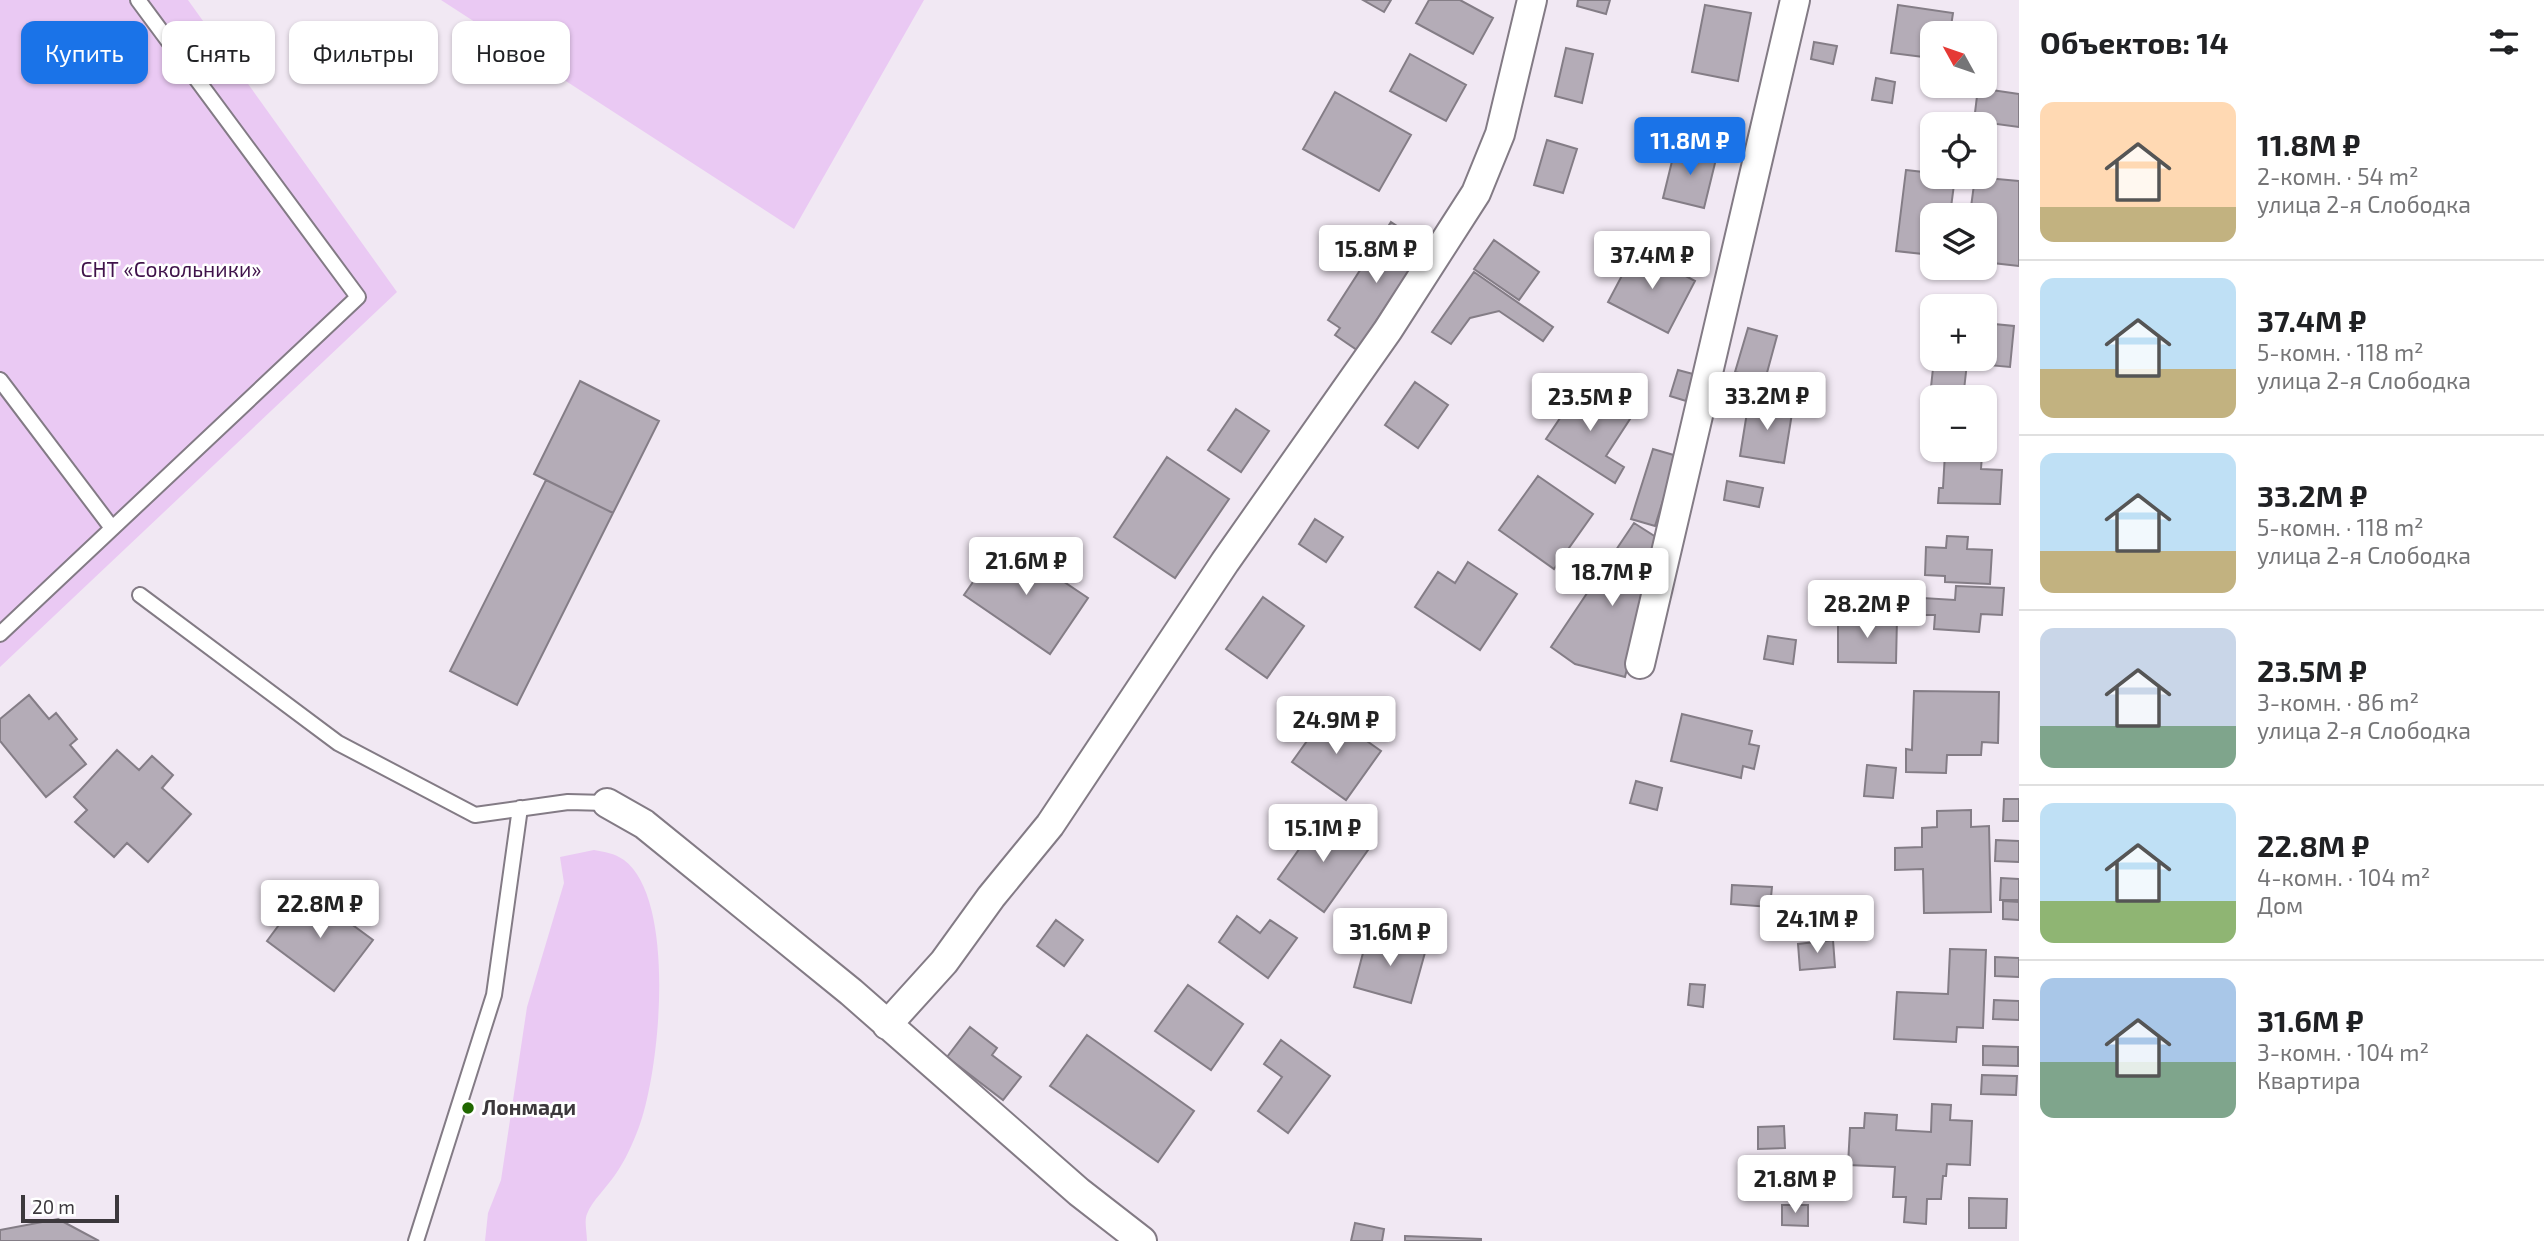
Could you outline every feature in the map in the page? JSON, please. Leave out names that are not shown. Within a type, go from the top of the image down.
[{"type":"street","points":[[887,1025],[944,962],[990,897],[1050,825],[1225,562],[1388,330],[1476,193],[1500,134],[1532,0]]},
{"type":"street","points":[[1640,664],[1794,0]]},
{"type":"street","points":[[607,803],[644,824],[887,1025],[1079,1192],[1142,1241]]},
{"type":"lane","points":[[0,634],[358,297],[138,0]]},
{"type":"lane","points":[[0,380],[113,528]]},
{"type":"lane","points":[[140,595],[338,743],[475,815],[568,802],[607,803]]},
{"type":"lane","points":[[416,1241],[494,995],[520,808]]},
{"type":"green space","name":"СНТ «Сокольники»","points":[[0,0],[188,0],[203,21],[162,21],[162,84],[248,84],[397,292],[0,667]]},
{"type":"green space","points":[[441,0],[924,0],[794,229],[570,84],[570,21],[473,21]]},
{"type":"green space","points":[[594,850],[613,854],[624,860],[641,881],[652,911],[658,947],[659,988],[653,1067],[647,1101],[625,1158],[587,1214],[587,1241],[485,1241],[488,1213],[501,1180],[527,1007],[564,883],[560,857]]},
{"type":"building","points":[[1363,0],[1391,0],[1384,12]]},
{"type":"building","points":[[1429,0],[1460,0],[1493,18],[1473,54],[1416,23]]},
{"type":"building","points":[[1578,0],[1610,0],[1606,14],[1577,6]]},
{"type":"building","points":[[1705,5],[1751,13],[1738,81],[1692,72]]},
{"type":"building","points":[[1898,5],[1953,13],[1952,21],[1920,21],[1920,57],[1891,53]]},
{"type":"building","points":[[1814,42],[1837,46],[1833,64],[1811,59]]},
{"type":"building","points":[[1566,48],[1593,54],[1582,103],[1555,96]]},
{"type":"building","points":[[1410,54],[1466,85],[1446,121],[1390,91]]},
{"type":"building","points":[[1876,78],[1895,82],[1892,103],[1872,100]]},
{"type":"building","points":[[1997,91],[2019,94],[2019,127],[1997,124],[1997,112],[1975,112],[1977,98],[1997,98]]},
{"type":"building","points":[[1335,92],[1411,135],[1379,191],[1303,149]]},
{"type":"building","points":[[1547,140],[1577,149],[1563,193],[1534,185]]},
{"type":"building","points":[[1676,145],[1717,155],[1704,208],[1663,198]]},
{"type":"building","points":[[1906,170],[1920,172],[1920,189],[1953,189],[1952,203],[1920,203],[1920,254],[1896,251]]},
{"type":"building","points":[[1997,179],[2019,181],[2019,266],[1997,263],[1997,203],[1972,203],[1973,189],[1997,189]]},
{"type":"building","points":[[1391,222],[1426,245],[1357,350],[1335,335],[1340,328],[1328,320]]},
{"type":"building","points":[[1494,240],[1539,272],[1519,300],[1474,269]]},
{"type":"building","points":[[1636,249],[1695,281],[1668,333],[1608,302]]},
{"type":"building","points":[[1474,272],[1553,327],[1543,341],[1499,311],[1470,318],[1451,344],[1432,332]]},
{"type":"building","points":[[1997,324],[2014,326],[2010,367],[1997,366]]},
{"type":"building","points":[[1748,328],[1777,336],[1765,380],[1735,372]]},
{"type":"building","points":[[1678,370],[1693,374],[1686,401],[1670,396]]},
{"type":"building","points":[[1933,371],[1966,371],[1965,385],[1931,385]]},
{"type":"building","points":[[580,381],[659,421],[613,513],[534,474]]},
{"type":"building","points":[[1415,382],[1448,405],[1418,448],[1385,425]]},
{"type":"building","points":[[1581,387],[1630,419],[1606,456],[1624,467],[1615,483],[1546,439]]},
{"type":"building","points":[[1749,400],[1793,407],[1784,463],[1740,456]]},
{"type":"building","points":[[1236,409],[1269,431],[1241,472],[1208,450]]},
{"type":"building","points":[[1653,449],[1677,456],[1655,526],[1631,519]]},
{"type":"building","points":[[1167,457],[1229,499],[1175,578],[1114,537]]},
{"type":"building","points":[[1944,462],[1982,462],[1981,469],[2002,470],[2000,504],[1938,503],[1939,488],[1943,488]]},
{"type":"building","points":[[1538,476],[1593,514],[1554,569],[1499,530]]},
{"type":"building","points":[[546,480],[613,513],[517,705],[450,671]]},
{"type":"building","points":[[1727,481],[1763,488],[1759,507],[1724,500]]},
{"type":"building","points":[[1315,519],[1343,537],[1326,562],[1299,544]]},
{"type":"building","points":[[1634,523],[1659,539],[1625,677],[1575,664],[1551,647]]},
{"type":"building","points":[[1947,536],[1968,537],[1967,549],[1992,550],[1990,584],[1945,582],[1945,576],[1925,575],[1926,547],[1946,548]]},
{"type":"building","points":[[1002,540],[1088,598],[1050,654],[964,595]]},
{"type":"building","points":[[1468,562],[1517,594],[1480,650],[1415,607],[1438,572],[1455,583]]},
{"type":"building","points":[[1956,586],[2004,588],[2002,615],[1981,614],[1979,632],[1934,629],[1935,615],[1922,615],[1923,598],[1955,600]]},
{"type":"building","points":[[1263,597],[1304,626],[1267,678],[1226,649]]},
{"type":"building","points":[[1838,618],[1897,618],[1896,663],[1838,662]]},
{"type":"building","points":[[1768,636],[1796,640],[1793,664],[1764,659]]},
{"type":"building","points":[[1914,691],[1999,692],[1998,743],[1982,742],[1981,755],[1947,755],[1946,773],[1906,772],[1906,749],[1912,750]]},
{"type":"building","points":[[29,695],[49,719],[56,713],[77,739],[70,745],[86,764],[46,797],[0,741],[0,719]]},
{"type":"building","points":[[1327,713],[1381,751],[1346,800],[1292,762]]},
{"type":"building","points":[[1682,714],[1752,731],[1749,744],[1759,746],[1754,769],[1743,766],[1741,778],[1671,761]]},
{"type":"building","points":[[117,750],[139,770],[152,756],[173,775],[162,788],[191,814],[148,862],[127,843],[114,857],[75,822],[87,810],[74,797]]},
{"type":"building","points":[[1867,765],[1896,768],[1893,798],[1864,796]]},
{"type":"building","points":[[1636,781],[1662,788],[1657,810],[1630,803]]},
{"type":"building","points":[[2004,799],[2019,799],[2019,821],[2003,821]]},
{"type":"building","points":[[1971,810],[1971,827],[1989,826],[1991,912],[1924,913],[1923,869],[1895,870],[1895,848],[1922,847],[1922,828],[1937,827],[1937,811]]},
{"type":"building","points":[[1322,817],[1368,850],[1324,912],[1278,879]]},
{"type":"building","points":[[1996,840],[2019,841],[2019,862],[1995,861]]},
{"type":"building","points":[[2001,878],[2019,879],[2019,900],[2000,900]]},
{"type":"building","points":[[1732,885],[1772,887],[1770,907],[1731,904]]},
{"type":"building","points":[[305,890],[373,940],[334,991],[267,941]]},
{"type":"building","points":[[2003,901],[2019,902],[2019,920],[2003,919]]},
{"type":"building","points":[[1237,916],[1260,933],[1270,920],[1297,938],[1268,978],[1219,942]]},
{"type":"building","points":[[1056,920],[1083,940],[1064,966],[1037,946]]},
{"type":"building","points":[[1368,934],[1426,949],[1411,1003],[1354,987]]},
{"type":"building","points":[[1833,940],[1835,967],[1800,970],[1798,944]]},
{"type":"building","points":[[1950,949],[1986,950],[1983,1028],[1957,1027],[1956,1042],[1894,1039],[1897,992],[1948,994]]},
{"type":"building","points":[[1995,957],[2019,958],[2019,977],[1995,976]]},
{"type":"building","points":[[1690,984],[1705,985],[1703,1007],[1688,1005]]},
{"type":"building","points":[[1188,985],[1243,1024],[1211,1070],[1155,1031]]},
{"type":"building","points":[[1994,1000],[2019,1001],[2019,1020],[1993,1019]]},
{"type":"building","points":[[970,1027],[997,1048],[992,1055],[1021,1077],[1003,1100],[947,1057]]},
{"type":"building","points":[[1087,1035],[1194,1111],[1158,1162],[1050,1086]]},
{"type":"building","points":[[1281,1040],[1330,1076],[1288,1133],[1258,1111],[1282,1077],[1264,1064]]},
{"type":"building","points":[[1983,1046],[2018,1047],[2018,1066],[1983,1065]]},
{"type":"building","points":[[1982,1075],[2017,1076],[2016,1095],[1981,1094]]},
{"type":"building","points":[[1932,1104],[1951,1105],[1950,1120],[1972,1121],[1970,1165],[1947,1164],[1941,1199],[1927,1199],[1926,1224],[1904,1222],[1906,1197],[1893,1197],[1895,1167],[1848,1165],[1850,1128],[1864,1128],[1865,1113],[1897,1115],[1896,1130],[1931,1132]]},
{"type":"building","points":[[1784,1126],[1785,1148],[1758,1149],[1758,1127]]},
{"type":"building","points":[[1969,1198],[2007,1199],[2006,1228],[1969,1228]]},
{"type":"building","points":[[1782,1205],[1808,1205],[1808,1226],[1782,1225]]},
{"type":"building","points":[[58,1219],[99,1241],[0,1241],[0,1230]]},
{"type":"building","points":[[1355,1223],[1384,1229],[1382,1241],[1351,1241]]},
{"type":"building","points":[[1405,1236],[1481,1239],[1481,1241],[1405,1241]]},
{"type":"place","name":"Лонмади","points":[[468,1108]]}]
